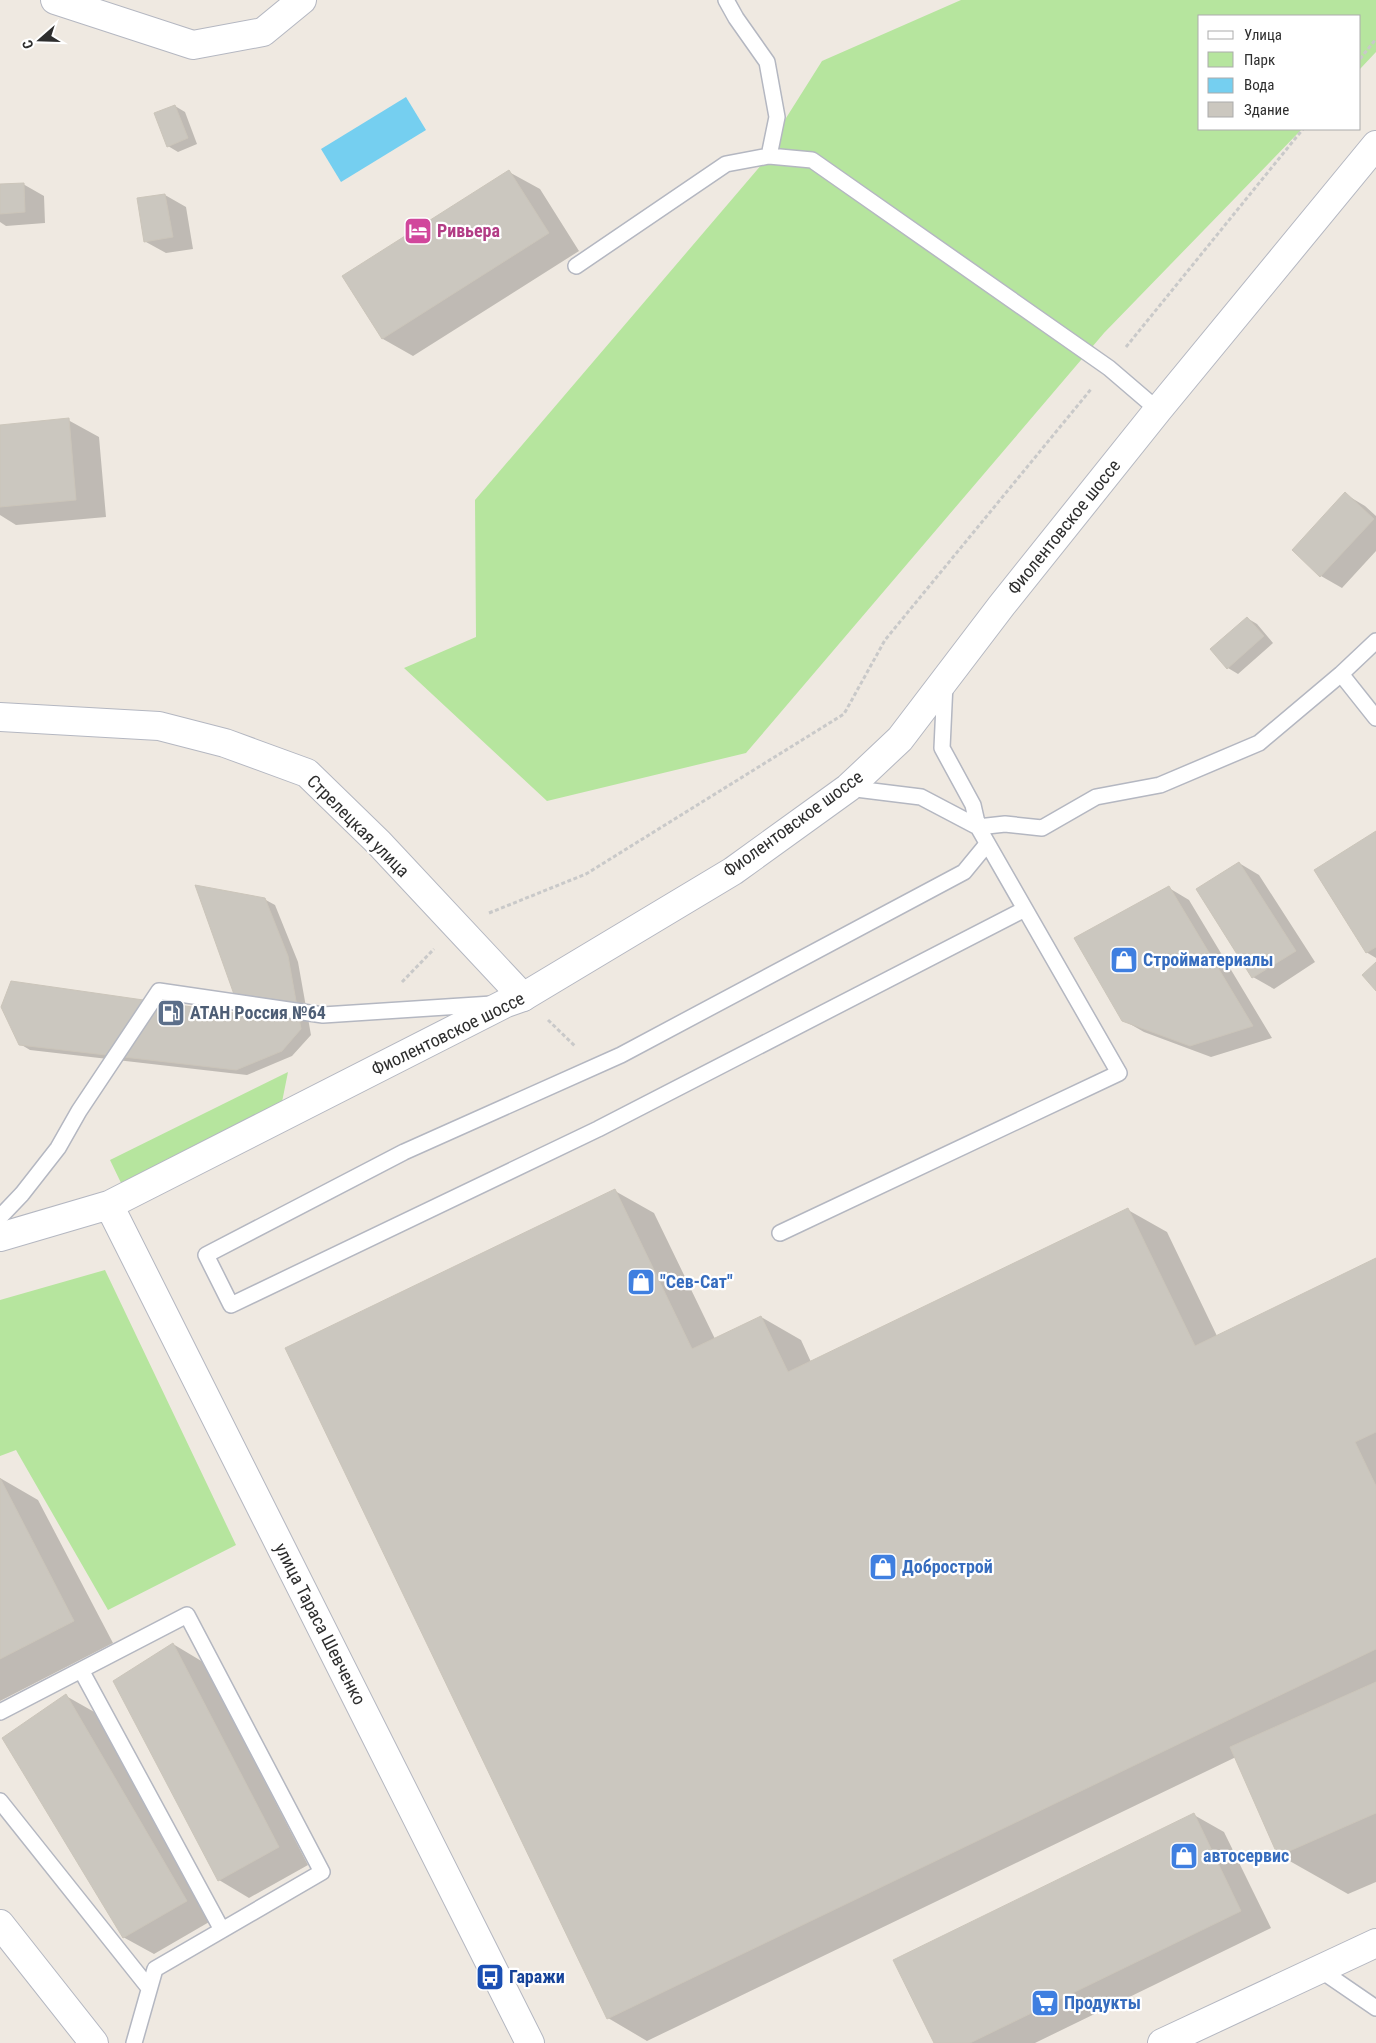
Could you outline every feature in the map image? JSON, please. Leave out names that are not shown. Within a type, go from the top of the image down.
[{"type":"street","points":[[54,0],[193,44],[263,32],[302,0]]},
{"type":"street","name":"Фиолентовское шоссе","points":[[0,1237],[109,1205],[515,1000],[734,871],[848,788],[900,739],[1002,605],[1158,410],[1376,145]]},
{"type":"street","name":"Стрелецкая улица","points":[[0,717],[159,726],[225,742],[307,773],[380,843],[456,927],[515,1000]]},
{"type":"street","name":"улица Тараса Шевченко","points":[[109,1205],[530,2043]]},
{"type":"street","points":[[0,1924],[94,2043]]},
{"type":"street","points":[[1162,2043],[1376,1943]]},
{"type":"lane","points":[[726,0],[736,18],[767,62],[777,117],[769,156]]},
{"type":"lane","points":[[576,266],[726,164],[769,156],[812,160],[1109,368],[1158,410]]},
{"type":"lane","points":[[848,788],[921,797],[978,827],[1005,824],[1042,828],[1096,797],[1160,785],[1259,743],[1341,674],[1376,641]]},
{"type":"lane","points":[[1341,674],[1376,718]]},
{"type":"lane","points":[[780,1233],[1119,1073],[978,827],[974,805],[942,748],[945,680]]},
{"type":"lane","points":[[988,844],[964,872],[621,1055],[404,1152],[206,1255],[231,1305],[598,1129],[1025,909]]},
{"type":"lane","points":[[0,1217],[22,1194],[58,1148],[79,1111],[159,991],[323,1015],[515,1000]]},
{"type":"lane","points":[[0,1712],[187,1615],[322,1872],[155,1969],[134,2043]]},
{"type":"lane","points":[[81,1670],[222,1930]]},
{"type":"lane","points":[[0,1801],[149,1988]]},
{"type":"lane","points":[[1319,1970],[1376,2008]]},
{"type":"path","points":[[1361,58],[1376,39]]},
{"type":"path","points":[[401,982],[456,927],[586,874],[844,714],[885,640],[1302,130]]},
{"type":"path","points":[[515,1000],[596,1066]]},
{"type":"green space","points":[[961,0],[1376,0],[1376,52],[1361,68],[1361,15],[1198,15],[1198,130],[1301,130],[1104,333],[746,753],[547,801],[404,668],[476,637],[475,500],[769,156],[781,126],[822,61]]},
{"type":"green space","points":[[288,1072],[281,1107],[122,1185],[110,1160]]},
{"type":"green space","points":[[105,1270],[236,1545],[108,1610],[16,1450],[0,1456],[0,1300]]},
{"type":"water","points":[[406,97],[426,130],[341,182],[321,149]]},
{"type":"building","points":[[175,105],[188,138],[167,147],[154,113]]},
{"type":"building","points":[[509,170],[549,233],[382,339],[342,276]]},
{"type":"building","points":[[24,183],[25,212],[0,214],[0,184]]},
{"type":"building","points":[[165,194],[173,237],[144,242],[137,198]]},
{"type":"building","points":[[69,418],[76,500],[0,507],[0,425]]},
{"type":"building","points":[[1345,492],[1374,519],[1320,577],[1292,550]]},
{"type":"building","points":[[1247,617],[1264,636],[1227,669],[1210,649]]},
{"type":"building","points":[[1376,831],[1376,947],[1366,953],[1314,870]]},
{"type":"building","points":[[1239,862],[1296,951],[1252,978],[1196,889]]},
{"type":"building","points":[[195,885],[265,898],[288,956],[301,1029],[282,1051],[236,1070],[19,1045],[1,1007],[11,981],[241,1014]]},
{"type":"building","points":[[1169,886],[1253,1026],[1190,1046],[1122,1021],[1074,938]]},
{"type":"building","points":[[1376,962],[1376,991],[1362,975]]},
{"type":"building","name":"Добрострой","points":[[615,1189],[692,1349],[761,1316],[788,1372],[1128,1208],[1195,1346],[1376,1258],[1376,1432],[1355,1442],[1376,1486],[1376,1649],[607,2019],[285,1348]]},
{"type":"building","points":[[0,1478],[74,1621],[0,1659]]},
{"type":"building","points":[[173,1643],[279,1847],[218,1881],[113,1681]]},
{"type":"building","points":[[1376,1682],[1376,1813],[1278,1856],[1230,1747]]},
{"type":"building","points":[[66,1694],[187,1901],[123,1938],[2,1738]]},
{"type":"building","points":[[1194,1813],[1241,1911],[970,2043],[934,2043],[893,1960]]},
{"type":"place","name":"Ривьера","points":[[418,231]]},
{"type":"place","name":"Стройматериалы","points":[[1124,960]]},
{"type":"place","name":"АТАН Россия №64","points":[[171,1013]]},
{"type":"place","name":"\"Сев-Сат\"","points":[[641,1282]]},
{"type":"place","name":"Добрострой","points":[[883,1567]]},
{"type":"place","name":"автосервис","points":[[1184,1856]]},
{"type":"place","name":"Гаражи","points":[[490,1977]]},
{"type":"place","name":"Продукты","points":[[1045,2003]]}]
